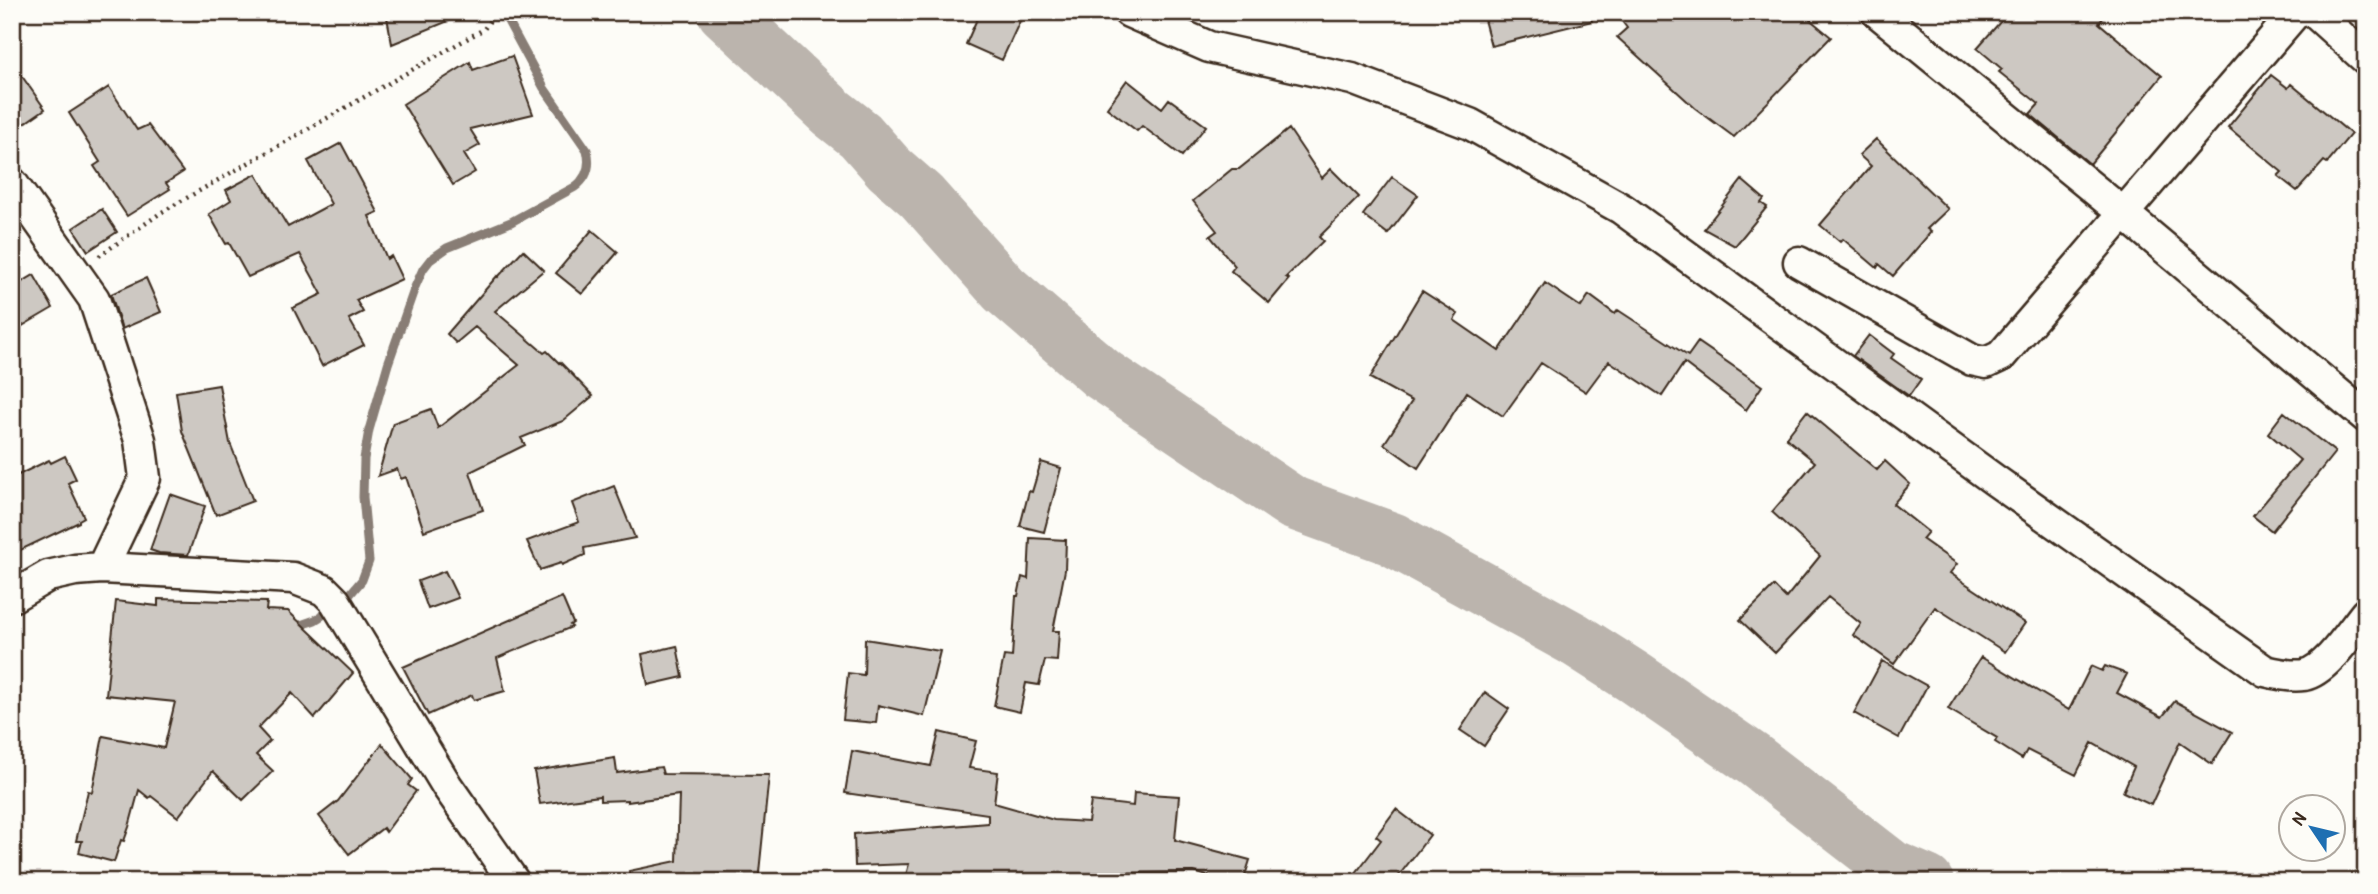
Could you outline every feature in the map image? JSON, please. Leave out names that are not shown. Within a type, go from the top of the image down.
[{"type":"street","points":[[1129,12],[1209,47],[1352,79],[1470,124],[1622,209],[1996,481],[2265,671],[2286,675],[2305,674],[2323,665],[2366,613]]},
{"type":"street","points":[[1877,12],[2122,212],[2366,418]]},
{"type":"street","points":[[1799,262],[1972,360],[1986,363],[2001,356],[2296,12]]},
{"type":"street","points":[[2314,12],[2366,59]]},
{"type":"street","points":[[12,183],[94,299],[139,440],[145,478],[102,568]]},
{"type":"street","points":[[12,597],[48,576],[102,568],[293,578],[324,590],[335,600],[447,786],[514,882]]},
{"type":"path","points":[[75,273],[162,212],[484,29],[496,12]]},
{"type":"building","points":[[386,12],[467,12],[468,13],[392,44]]},
{"type":"building","points":[[980,12],[1024,12],[1002,60],[966,44]]},
{"type":"building","points":[[1482,12],[1591,12],[1592,21],[1491,46]]},
{"type":"building","points":[[1615,12],[1801,12],[1831,37],[1734,137],[1695,108],[1617,37],[1627,28]]},
{"type":"building","points":[[2009,12],[2108,12],[2099,23],[2162,76],[2090,164],[2030,114],[2039,104],[1999,72],[2002,69],[1977,48]]},
{"type":"building","points":[[512,56],[533,114],[470,129],[480,145],[464,154],[475,172],[453,185],[403,104],[470,62],[473,70]]},
{"type":"building","points":[[12,62],[45,109],[12,132]]},
{"type":"building","points":[[2271,75],[2288,88],[2291,84],[2351,134],[2327,163],[2324,161],[2297,191],[2278,176],[2282,172],[2228,127]]},
{"type":"building","points":[[1127,80],[1162,108],[1169,99],[1206,126],[1182,156],[1142,126],[1137,131],[1107,108]]},
{"type":"building","points":[[109,87],[137,130],[148,125],[183,172],[166,183],[170,189],[127,216],[94,166],[100,162],[69,113]]},
{"type":"building","points":[[1289,129],[1322,178],[1331,169],[1359,197],[1319,237],[1323,241],[1286,277],[1289,279],[1269,303],[1231,271],[1235,266],[1210,236],[1217,231],[1193,201],[1232,169],[1239,169]]},
{"type":"building","points":[[1876,139],[1948,209],[1927,229],[1931,232],[1893,276],[1879,264],[1877,268],[1843,239],[1840,242],[1820,225],[1871,166],[1859,155]]},
{"type":"building","points":[[341,143],[378,212],[369,216],[387,259],[391,256],[402,279],[356,300],[363,312],[349,319],[364,345],[322,366],[293,308],[322,294],[300,254],[248,277],[209,214],[231,200],[226,190],[256,174],[288,227],[331,204],[308,161]]},
{"type":"building","points":[[1392,177],[1418,195],[1388,234],[1363,215]]},
{"type":"building","points":[[1742,180],[1764,199],[1761,203],[1767,207],[1735,246],[1704,229]]},
{"type":"building","points":[[102,209],[117,232],[88,251],[73,228]]},
{"type":"building","points":[[592,230],[618,252],[582,294],[556,273]]},
{"type":"building","points":[[523,250],[544,270],[495,311],[544,353],[547,351],[560,362],[593,396],[563,421],[521,438],[525,445],[470,472],[483,510],[424,531],[406,477],[401,479],[397,469],[378,476],[393,423],[431,409],[438,428],[519,365],[475,327],[456,343],[447,334]]},
{"type":"building","points":[[34,275],[53,308],[12,332],[12,288]]},
{"type":"building","points":[[146,278],[161,312],[122,329],[111,294]]},
{"type":"building","points":[[1545,283],[1581,307],[1589,295],[1615,314],[1618,310],[1688,356],[1698,342],[1762,386],[1746,410],[1684,363],[1662,396],[1609,361],[1586,392],[1541,363],[1503,416],[1467,392],[1418,468],[1384,444],[1412,401],[1370,378],[1422,291],[1458,314],[1454,320],[1499,351]]},
{"type":"building","points":[[1869,335],[1894,354],[1891,358],[1921,379],[1909,396],[1853,356]]},
{"type":"building","points":[[219,385],[230,443],[253,501],[216,515],[182,431],[176,392]]},
{"type":"building","points":[[1807,411],[1877,470],[1885,461],[1910,484],[1893,504],[1928,532],[1922,539],[1957,564],[1950,573],[2025,623],[2005,652],[1935,607],[1894,664],[1853,635],[1861,624],[1828,597],[1775,653],[1740,620],[1774,586],[1786,598],[1820,556],[1772,512],[1815,462],[1786,438]]},
{"type":"building","points":[[2284,412],[2335,452],[2272,531],[2253,516],[2300,460],[2268,433]]},
{"type":"building","points":[[65,456],[76,479],[68,483],[84,517],[79,522],[12,554],[12,478],[49,460],[51,463]]},
{"type":"building","points":[[1041,462],[1061,468],[1044,532],[1020,526],[1029,491],[1032,492]]},
{"type":"building","points":[[614,486],[635,538],[584,548],[585,555],[562,565],[561,563],[540,570],[527,541],[579,522],[572,503]]},
{"type":"building","points":[[170,494],[205,506],[188,555],[150,550]]},
{"type":"building","points":[[1030,538],[1066,540],[1065,570],[1053,631],[1059,631],[1057,661],[1045,660],[1039,685],[1026,683],[1020,712],[994,706],[1004,656],[1012,657],[1016,596],[1022,577],[1028,579]]},
{"type":"building","points":[[445,571],[458,598],[428,609],[418,581]]},
{"type":"building","points":[[562,597],[573,623],[570,625],[572,627],[497,658],[505,691],[474,700],[472,695],[428,715],[403,667]]},
{"type":"building","points":[[158,599],[267,602],[266,610],[288,611],[353,673],[315,718],[292,693],[258,728],[270,741],[256,755],[273,771],[243,800],[213,771],[178,817],[139,790],[129,827],[124,841],[121,840],[114,862],[79,853],[82,841],[76,841],[88,791],[92,792],[103,736],[164,748],[175,702],[106,695],[116,601],[158,606]]},
{"type":"building","points":[[865,639],[940,651],[924,716],[878,705],[876,723],[843,720],[848,673],[864,675]]},
{"type":"building","points":[[677,646],[683,677],[648,685],[642,654]]},
{"type":"building","points":[[1981,657],[2069,710],[2091,666],[2102,671],[2105,666],[2127,674],[2117,693],[2162,717],[2175,701],[2232,732],[2212,764],[2180,742],[2151,805],[2123,792],[2134,767],[2092,743],[2076,775],[2027,750],[2022,759],[1995,742],[1997,738],[1948,709]]},
{"type":"building","points":[[1882,661],[1927,686],[1899,738],[1854,713]]},
{"type":"building","points":[[1485,692],[1509,709],[1484,746],[1460,730]]},
{"type":"building","points":[[939,732],[976,741],[969,768],[998,772],[994,803],[1054,820],[1088,822],[1091,801],[1133,806],[1134,793],[1179,796],[1175,840],[1250,860],[1243,882],[1228,882],[1194,872],[1117,873],[1117,882],[904,882],[909,864],[855,866],[854,834],[988,823],[988,814],[845,793],[852,751],[931,766]]},
{"type":"building","points":[[382,744],[412,779],[408,785],[416,791],[386,832],[383,828],[349,854],[319,816],[338,801]]},
{"type":"building","points":[[615,758],[617,773],[661,767],[663,774],[769,775],[758,882],[630,882],[629,871],[677,861],[679,795],[627,802],[600,801],[600,796],[540,804],[534,771]]},
{"type":"building","points":[[1396,809],[1430,835],[1394,882],[1349,882],[1381,840],[1376,836]]},
{"type":"waterway","points":[[346,599],[362,580],[369,561],[363,497],[364,459],[369,430],[388,364],[423,269],[430,260],[447,248],[511,222],[575,187],[587,171],[587,150],[544,88],[503,12]]},
{"type":"waterway","points":[[724,12],[832,113],[860,135],[889,168],[921,196],[1004,289],[1102,374],[1293,503],[1392,539],[1574,639],[1754,760],[1892,867],[1927,882]]},
{"type":"waterway","points":[[292,628],[315,620],[331,610]]}]
